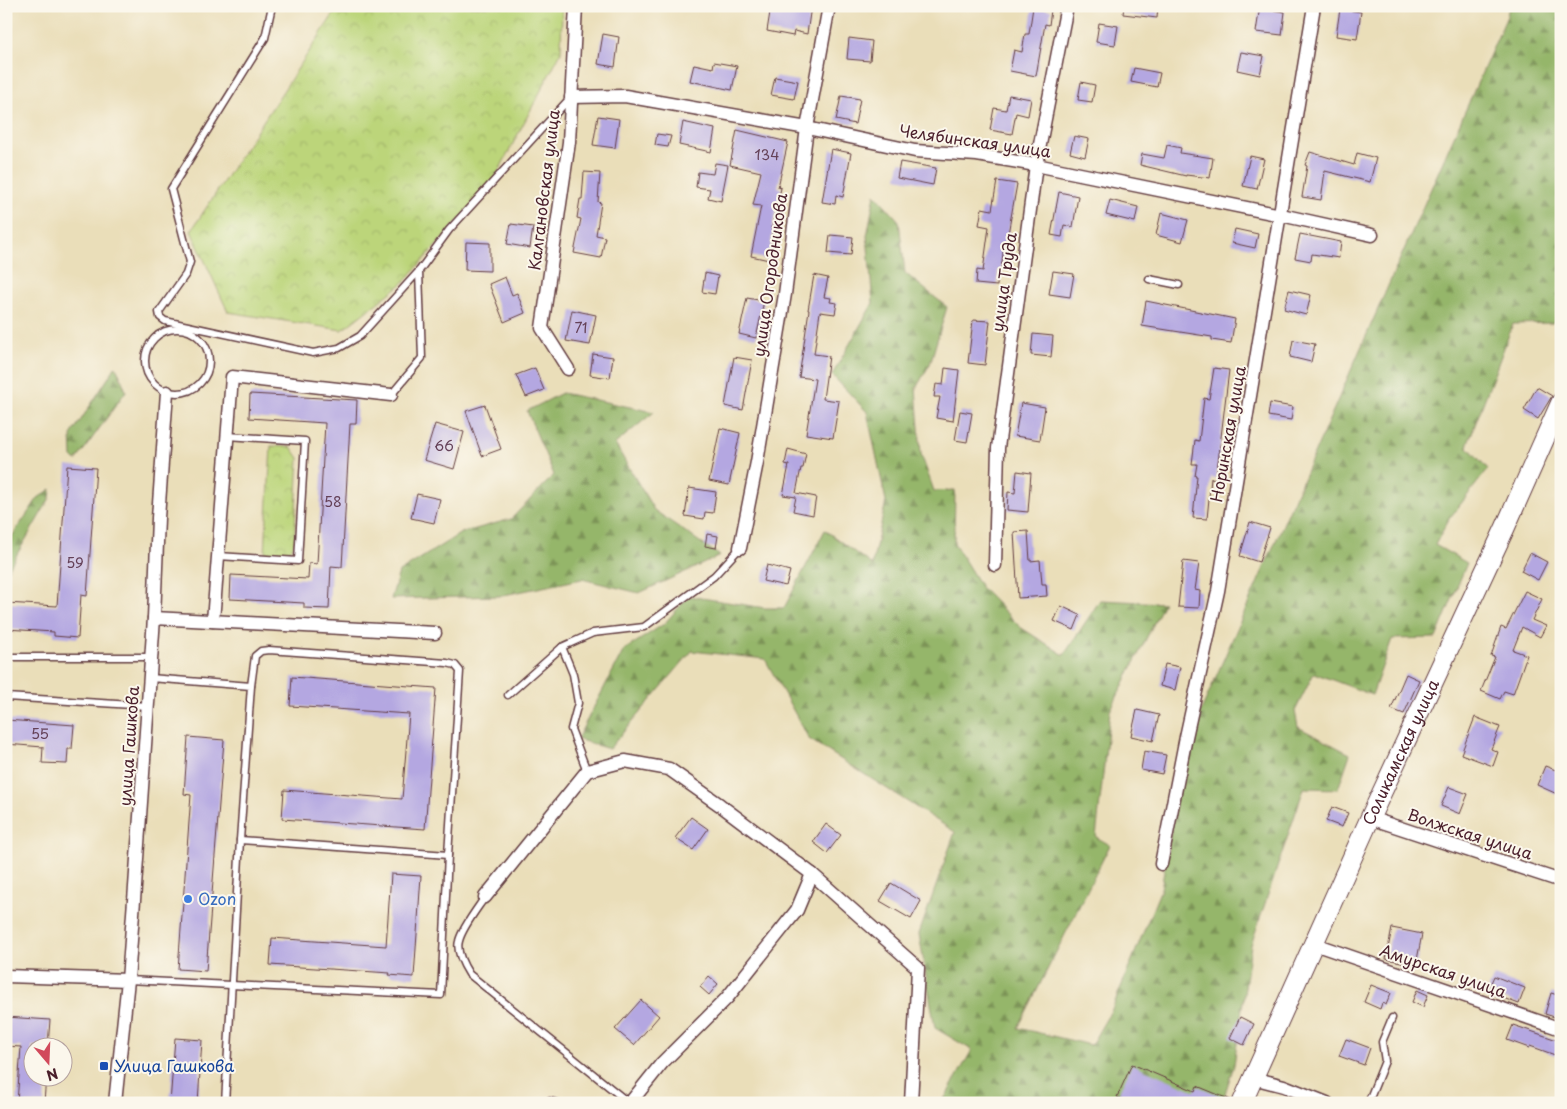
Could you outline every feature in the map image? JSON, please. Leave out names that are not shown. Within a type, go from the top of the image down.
[{"type":"main road","name":"Соликамская улица","points":[[1242,1103],[1370,818],[1505,528],[1561,402]]},
{"type":"street","name":"Калгановская улица","points":[[568,369],[542,328],[569,142],[576,6]]},
{"type":"street","name":"улица Огородникова","points":[[740,548],[758,462],[785,294],[807,128],[829,6]]},
{"type":"street","name":"улица Труда","points":[[995,564],[998,448],[1036,165],[1067,6]]},
{"type":"street","name":"Норинская улица","points":[[1161,864],[1218,591],[1314,6]]},
{"type":"street","name":"Челябинская улица","points":[[571,97],[624,96],[807,128],[915,151],[977,156],[1036,165],[1372,235]]},
{"type":"street","points":[[213,621],[232,377],[391,394]]},
{"type":"street","name":"улица Гашкова","points":[[115,1103],[128,980],[152,657],[158,518],[167,392]]},
{"type":"street","points":[[154,618],[435,633]]},
{"type":"street","points":[[485,897],[586,771],[625,762],[669,769],[812,874],[918,968],[911,1103]]},
{"type":"street","name":"Волжская улица","points":[[1370,818],[1561,881]]},
{"type":"street","points":[[630,1103],[662,1063],[727,998],[798,910],[812,874]]},
{"type":"street","name":"Амурская улица","points":[[1314,944],[1561,1029]]},
{"type":"street","points":[[6,976],[128,980]]},
{"type":"street","points":[[1253,1078],[1284,1086],[1327,1103]]},
{"type":"lane","points":[[272,6],[265,38],[171,189],[190,262],[186,274],[161,307],[160,317],[165,320],[313,353],[339,348],[360,336],[420,271],[449,230],[571,97]]},
{"type":"lane","points":[[391,394],[422,358],[420,271]]},
{"type":"lane","points":[[1149,279],[1179,285]]},
{"type":"lane","points":[[178,328],[190,330],[199,336],[206,345],[210,356],[210,367],[206,378],[188,392],[177,394],[167,392],[154,383],[146,371],[146,351],[158,335],[167,330],[178,328]]},
{"type":"lane","points":[[218,556],[298,561],[305,441],[227,436]]},
{"type":"lane","points":[[508,695],[562,647],[593,633],[644,627],[714,576],[740,548]]},
{"type":"lane","points":[[562,647],[573,674],[578,703],[571,730],[586,771]]},
{"type":"lane","points":[[128,980],[232,985],[441,995],[448,855],[461,678],[460,671],[455,665],[269,650],[261,651],[254,656],[240,840],[232,985],[225,1103]]},
{"type":"lane","points":[[6,657],[152,657]]},
{"type":"lane","points":[[150,678],[251,686]]},
{"type":"lane","points":[[6,698],[148,706]]},
{"type":"lane","points":[[240,840],[448,855]]},
{"type":"lane","points":[[485,897],[464,929],[458,942],[462,963],[469,974],[630,1103]]},
{"type":"lane","points":[[1368,1103],[1385,1061],[1382,1042],[1392,1018]]},
{"type":"lane","points":[[547,1103],[558,1103]]},
{"type":"green space","points":[[339,6],[562,6],[561,52],[493,182],[403,283],[342,330],[228,312],[191,231]]},
{"type":"green space","points":[[1509,6],[1561,6],[1561,309],[1553,323],[1513,324],[1467,446],[1488,469],[1449,519],[1435,545],[1467,563],[1436,638],[1392,639],[1372,695],[1314,673],[1295,711],[1298,727],[1350,754],[1338,789],[1304,788],[1251,945],[1234,1065],[1222,1103],[942,1103],[972,1050],[935,1028],[919,934],[955,832],[809,739],[765,659],[692,651],[609,749],[577,739],[624,650],[664,624],[689,596],[765,608],[784,608],[825,530],[872,565],[886,501],[867,412],[832,375],[873,303],[867,236],[875,194],[899,221],[905,273],[947,307],[930,364],[916,388],[921,454],[934,491],[955,490],[954,543],[981,587],[1020,627],[1064,655],[1100,600],[1164,603],[1110,711],[1096,837],[1110,845],[1018,1028],[1091,1045],[1112,1009],[1161,889],[1185,747],[1507,16]]},
{"type":"green space","points":[[116,366],[126,391],[76,461],[72,457],[71,435]]},
{"type":"green space","points":[[562,393],[654,412],[615,444],[654,510],[720,556],[639,593],[582,579],[499,596],[391,599],[399,572],[461,533],[511,519],[554,475],[527,411]]},
{"type":"green space","points":[[271,446],[291,447],[299,458],[294,545],[285,555],[265,553]]},
{"type":"green space","points":[[51,489],[50,498],[6,573],[6,545],[38,498]]},
{"type":"building","points":[[771,6],[811,6],[807,34],[794,31],[793,36],[767,31]]},
{"type":"building","points":[[1124,6],[1158,6],[1157,18],[1123,14]]},
{"type":"building","points":[[1260,6],[1272,6],[1272,10],[1285,12],[1282,35],[1256,32]]},
{"type":"building","points":[[1033,7],[1051,10],[1049,25],[1045,24],[1036,76],[1010,71],[1014,50],[1022,52],[1025,34],[1029,34]]},
{"type":"building","points":[[1340,9],[1361,12],[1357,39],[1336,36]]},
{"type":"building","points":[[1099,23],[1118,26],[1115,45],[1096,42]]},
{"type":"building","points":[[603,34],[619,37],[615,67],[598,64]]},
{"type":"building","points":[[849,38],[872,41],[870,61],[847,59]]},
{"type":"building","points":[[1241,52],[1264,56],[1260,75],[1237,70]]},
{"type":"building","points":[[714,62],[737,66],[732,90],[690,81],[694,64],[713,68]]},
{"type":"building","points":[[1134,68],[1160,73],[1157,87],[1131,82]]},
{"type":"building","points":[[775,77],[798,81],[794,99],[771,95]]},
{"type":"building","points":[[1081,82],[1095,85],[1092,102],[1078,100]]},
{"type":"building","points":[[1009,95],[1031,99],[1028,116],[1016,113],[1012,134],[990,130],[994,108],[1006,110]]},
{"type":"building","points":[[841,96],[860,99],[855,124],[836,120]]},
{"type":"building","points":[[598,116],[619,119],[615,148],[593,145]]},
{"type":"building","points":[[683,122],[715,129],[711,152],[679,145]]},
{"type":"building","points":[[737,130],[788,142],[778,187],[781,188],[772,228],[769,260],[751,256],[761,206],[753,205],[761,172],[730,165]]},
{"type":"building","points":[[657,134],[671,136],[668,147],[655,145]]},
{"type":"building","points":[[1074,136],[1089,139],[1085,157],[1070,153]]},
{"type":"building","points":[[1167,145],[1181,148],[1180,153],[1213,158],[1210,178],[1186,176],[1140,165],[1142,154],[1164,158]]},
{"type":"building","points":[[831,149],[851,153],[843,197],[836,195],[835,204],[822,202]]},
{"type":"building","points":[[1310,152],[1354,165],[1357,153],[1376,158],[1370,182],[1325,171],[1321,200],[1302,197],[1307,166],[1305,165]]},
{"type":"building","points":[[1250,156],[1264,159],[1257,189],[1243,186]]},
{"type":"building","points":[[900,162],[936,168],[933,185],[897,178]]},
{"type":"building","points":[[715,163],[728,165],[721,201],[708,198],[710,189],[696,187],[698,172],[713,174]]},
{"type":"building","points":[[584,172],[600,173],[598,202],[601,203],[596,235],[605,237],[601,258],[574,253],[581,219],[577,218],[580,199],[582,199]]},
{"type":"building","points":[[997,181],[1017,184],[1006,245],[1004,245],[1001,270],[998,270],[997,286],[976,284],[977,270],[983,271],[989,227],[979,225],[982,208],[992,210]]},
{"type":"building","points":[[1059,192],[1078,196],[1073,227],[1064,225],[1062,237],[1051,235]]},
{"type":"building","points":[[1110,200],[1138,207],[1135,222],[1106,215]]},
{"type":"building","points":[[1161,213],[1188,220],[1182,242],[1156,235]]},
{"type":"building","points":[[511,224],[533,227],[530,248],[507,244]]},
{"type":"building","points":[[1235,229],[1258,234],[1255,248],[1232,243]]},
{"type":"building","points":[[1300,234],[1341,242],[1339,258],[1312,254],[1311,261],[1295,258]]},
{"type":"building","points":[[830,235],[853,237],[851,255],[828,253]]},
{"type":"building","points":[[466,242],[490,243],[490,271],[465,270]]},
{"type":"building","points":[[1053,271],[1074,274],[1070,297],[1049,294]]},
{"type":"building","points":[[705,273],[718,276],[715,294],[702,292]]},
{"type":"building","points":[[814,275],[828,278],[824,297],[831,298],[830,302],[837,303],[835,314],[820,312],[814,354],[829,356],[823,399],[839,401],[833,438],[806,434],[815,379],[799,377]]},
{"type":"building","points":[[505,277],[512,295],[517,293],[525,313],[504,322],[489,284]]},
{"type":"building","points":[[1289,290],[1311,295],[1306,315],[1284,309]]},
{"type":"building","points":[[747,298],[764,301],[756,338],[739,334]]},
{"type":"building","points":[[1146,301],[1235,319],[1231,343],[1212,340],[1212,337],[1142,326]]},
{"type":"building","points":[[572,310],[596,315],[590,345],[566,341]]},
{"type":"building","points":[[973,320],[990,321],[985,365],[968,363]]},
{"type":"building","points":[[1033,334],[1053,336],[1051,357],[1031,355]]},
{"type":"building","points":[[1293,340],[1315,344],[1311,362],[1290,357]]},
{"type":"building","points":[[593,354],[613,357],[610,378],[590,375]]},
{"type":"building","points":[[734,357],[752,360],[743,410],[725,406]]},
{"type":"building","points":[[535,368],[544,390],[526,397],[516,375]]},
{"type":"building","points":[[945,368],[959,370],[953,421],[936,418],[940,397],[934,397],[936,384],[943,385]]},
{"type":"building","points":[[1214,368],[1229,370],[1216,479],[1211,478],[1207,519],[1193,518],[1197,476],[1195,476],[1197,464],[1192,464],[1195,440],[1199,441],[1204,398],[1209,399]]},
{"type":"building","points":[[1537,387],[1552,396],[1538,419],[1524,410]]},
{"type":"building","points":[[250,394],[357,400],[356,424],[350,424],[342,567],[331,566],[329,609],[304,608],[304,603],[230,599],[231,575],[308,579],[309,563],[317,564],[325,423],[249,418]]},
{"type":"building","points":[[1021,403],[1045,407],[1040,440],[1015,436]]},
{"type":"building","points":[[1270,403],[1293,407],[1291,420],[1268,416]]},
{"type":"building","points":[[485,405],[501,449],[482,456],[466,411]]},
{"type":"building","points":[[960,411],[972,413],[967,442],[955,440]]},
{"type":"building","points":[[435,424],[464,432],[454,469],[424,460]]},
{"type":"building","points":[[720,428],[740,433],[729,485],[709,481]]},
{"type":"building","points":[[788,449],[806,454],[796,493],[816,497],[813,515],[793,511],[796,497],[783,495],[789,465],[785,464]]},
{"type":"building","points":[[67,466],[96,468],[87,596],[81,595],[78,638],[54,636],[54,632],[6,629],[6,603],[57,606]]},
{"type":"building","points":[[1017,471],[1031,473],[1028,512],[1007,510],[1008,492],[1015,493]]},
{"type":"building","points":[[689,488],[716,492],[713,513],[705,512],[704,519],[685,516]]},
{"type":"building","points":[[417,494],[440,499],[434,523],[411,518]]},
{"type":"building","points":[[1250,522],[1270,528],[1259,562],[1240,556]]},
{"type":"building","points":[[1028,531],[1030,561],[1040,560],[1042,584],[1046,584],[1047,596],[1018,598],[1014,532]]},
{"type":"building","points":[[707,534],[718,536],[716,548],[705,546]]},
{"type":"building","points":[[1530,553],[1547,562],[1538,580],[1521,571]]},
{"type":"building","points":[[1183,561],[1199,563],[1195,590],[1200,591],[1199,608],[1178,607]]},
{"type":"building","points":[[767,565],[790,571],[786,586],[763,581]]},
{"type":"building","points":[[1525,591],[1542,599],[1532,620],[1546,626],[1540,637],[1522,627],[1513,650],[1527,655],[1513,694],[1504,691],[1500,699],[1481,691],[1495,657],[1491,656],[1501,627],[1506,629]]},
{"type":"building","points":[[1061,606],[1080,615],[1074,630],[1054,621]]},
{"type":"building","points":[[1165,664],[1180,667],[1175,690],[1160,686]]},
{"type":"building","points":[[1406,674],[1419,680],[1404,714],[1391,709]]},
{"type":"building","points":[[292,677],[436,688],[425,829],[282,819],[284,790],[402,799],[409,714],[290,706]]},
{"type":"building","points":[[1137,710],[1159,715],[1153,741],[1131,736]]},
{"type":"building","points":[[1475,717],[1500,727],[1491,749],[1498,752],[1493,766],[1461,754]]},
{"type":"building","points":[[6,720],[74,725],[72,749],[68,749],[67,764],[42,763],[43,747],[6,744]]},
{"type":"building","points":[[188,737],[224,740],[206,971],[178,969],[191,795],[184,794]]},
{"type":"building","points":[[1144,751],[1166,755],[1162,774],[1141,770]]},
{"type":"building","points":[[1545,766],[1561,772],[1561,785],[1557,794],[1537,785]]},
{"type":"building","points":[[1449,787],[1468,794],[1460,814],[1441,806]]},
{"type":"building","points":[[1332,807],[1348,813],[1342,827],[1326,821]]},
{"type":"building","points":[[691,817],[708,829],[693,850],[675,838]]},
{"type":"building","points":[[826,824],[841,835],[827,853],[813,842]]},
{"type":"building","points":[[391,874],[421,876],[414,977],[389,975],[390,973],[270,965],[272,938],[386,946]]},
{"type":"building","points":[[891,883],[921,901],[911,919],[880,901]]},
{"type":"building","points":[[1392,928],[1422,934],[1416,965],[1386,959]]},
{"type":"building","points":[[709,976],[718,984],[709,995],[700,987]]},
{"type":"building","points":[[1494,976],[1525,988],[1519,1004],[1487,992]]},
{"type":"building","points":[[1371,985],[1391,993],[1386,1005],[1382,1003],[1380,1009],[1364,1002]]},
{"type":"building","points":[[1417,990],[1428,995],[1423,1007],[1412,1002]]},
{"type":"building","points":[[1551,993],[1561,996],[1561,1019],[1545,1014]]},
{"type":"building","points":[[641,1000],[659,1016],[634,1045],[615,1029]]},
{"type":"building","points":[[6,1017],[50,1020],[49,1036],[22,1036],[22,1086],[45,1086],[44,1103],[17,1103],[21,1047],[6,1046]]},
{"type":"building","points":[[1240,1017],[1254,1024],[1244,1045],[1230,1038]]},
{"type":"building","points":[[1513,1025],[1560,1041],[1555,1055],[1507,1040]]},
{"type":"building","points":[[175,1038],[202,1040],[198,1103],[170,1103]]},
{"type":"building","points":[[1346,1039],[1370,1048],[1364,1065],[1339,1056]]},
{"type":"building","points":[[1132,1064],[1195,1091],[1197,1086],[1231,1100],[1231,1103],[1130,1103],[1117,1097]]},
{"type":"place","name":"Ozon","points":[[188,899]]},
{"type":"place","name":"Улица Гашкова","points":[[104,1066]]}]
